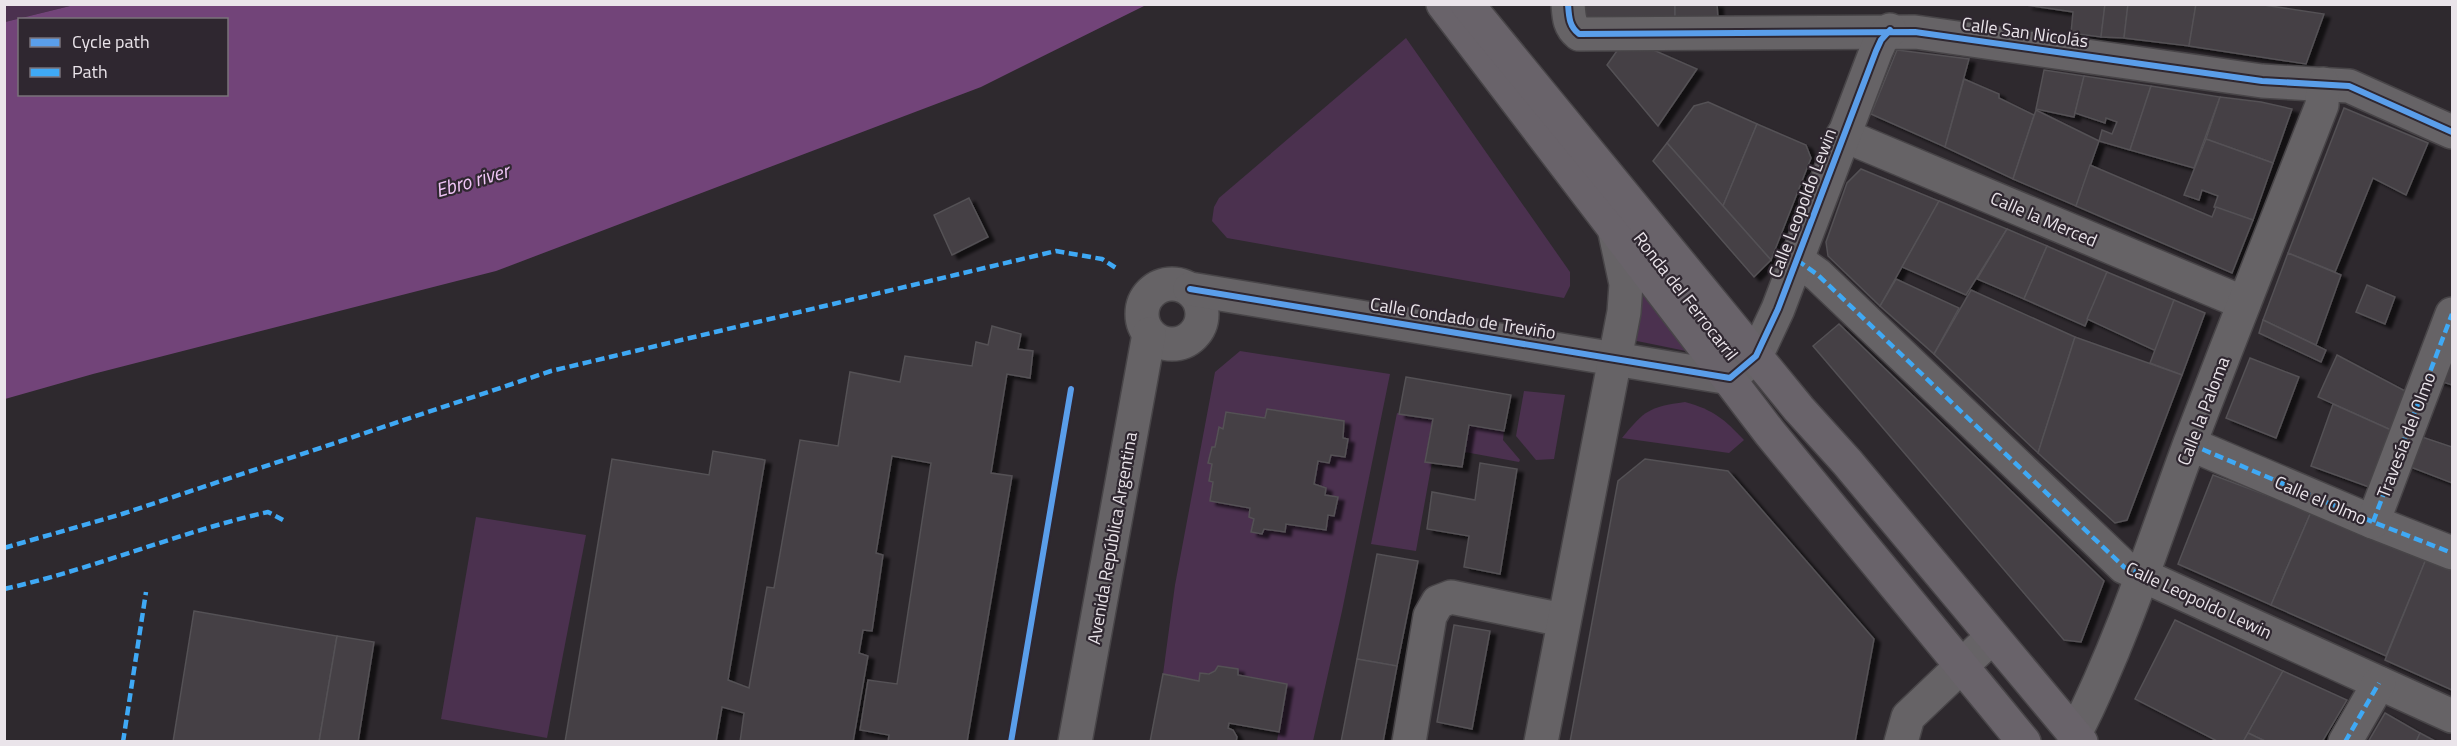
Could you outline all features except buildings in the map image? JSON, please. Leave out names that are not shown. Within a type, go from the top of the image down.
[{"type":"main road","name":"Ronda del Ferrocarril","points":[[1443,4],[1730,378],[1770,434],[2024,741]]},
{"type":"main road","name":"Ronda del Ferrocarril","points":[[1467,4],[1756,356],[2078,738]]},
{"type":"street","name":"Calle San Nicolás","points":[[1568,4],[1569,21],[1579,34],[1890,30],[2262,81],[2349,86],[2452,132]]},
{"type":"street","name":"Calle Leopoldo Lewin","points":[[1730,378],[1756,356],[1778,309],[1875,51],[1890,30]]},
{"type":"street","name":"Calle la Paloma","points":[[2078,738],[2322,105],[2323,84]]},
{"type":"street","name":"Calle la Merced","points":[[1843,135],[2244,303]]},
{"type":"street","points":[[1541,741],[1563,620],[1616,361],[1626,284],[1614,228]]},
{"type":"street","name":"Calle Leopoldo Lewin","points":[[1797,260],[1818,276],[2124,567],[2452,716]]},
{"type":"street","points":[[1173,283],[1190,289],[1201,306],[1200,326],[1194,334],[1177,344],[1157,340],[1149,334],[1144,327],[1142,309],[1150,293],[1165,284],[1173,283]]},
{"type":"street","name":"Calle Condado de Treviño","points":[[1190,289],[1730,378]]},
{"type":"street","name":"Travesía del Olmo","points":[[2373,522],[2452,314]]},
{"type":"street","name":"Avenida República Argentina","points":[[1075,741],[1149,334]]},
{"type":"street","name":"Calle el Olmo","points":[[2190,444],[2452,554]]},
{"type":"street","points":[[1409,741],[1430,616],[1438,602],[1451,597],[1563,620]]},
{"type":"street","points":[[1901,741],[1908,717],[1992,637]]},
{"type":"street","points":[[2345,741],[2379,682]]},
{"type":"shaded area","points":[[5,4],[74,5],[18,18],[5,22]]},
{"type":"shaded area","points":[[1406,38],[1570,272],[1570,286],[1564,298],[1227,238],[1212,221],[1214,207],[1219,198]]},
{"type":"shaded area","points":[[1642,291],[1690,346],[1686,351],[1632,340]]},
{"type":"shaded area","points":[[1240,351],[1390,374],[1313,741],[1277,741],[1286,685],[1238,675],[1238,669],[1218,666],[1211,673],[1200,673],[1199,681],[1163,674],[1175,585],[1215,372]],"holes":[[[1268,409],[1345,422],[1343,438],[1348,439],[1345,457],[1331,455],[1329,463],[1318,461],[1314,484],[1326,488],[1325,495],[1338,497],[1334,515],[1328,515],[1325,530],[1286,524],[1284,532],[1264,529],[1251,531],[1254,519],[1249,517],[1250,508],[1210,500],[1213,482],[1209,481],[1212,464],[1208,462],[1212,447],[1215,447],[1219,428],[1223,429],[1265,418]]]},
{"type":"shaded area","points":[[1524,391],[1565,395],[1554,459],[1536,460],[1516,436]]},
{"type":"shaded area","points":[[1685,402],[1704,408],[1718,416],[1744,440],[1729,453],[1622,438],[1636,421],[1649,411]]},
{"type":"shaded area","points":[[1397,413],[1433,419],[1425,461],[1432,462],[1416,551],[1371,544]]},
{"type":"shaded area","points":[[1469,425],[1504,431],[1503,440],[1520,460],[1519,462],[1465,452]]},
{"type":"shaded area","points":[[476,517],[586,535],[547,738],[441,719]]},
{"type":"water","name":"Ebro river","points":[[74,4],[1146,5],[981,87],[496,271],[93,374],[5,399],[5,22],[18,19],[18,96],[228,96],[228,18],[21,18]]},
{"type":"marked path","points":[[4,548],[122,514],[551,371],[1056,251],[1102,259],[1116,268]]},
{"type":"marked path","points":[[1797,260],[1818,275],[2124,567],[2142,575]]},
{"type":"marked path","points":[[2373,522],[2452,314]]},
{"type":"marked path","points":[[2190,444],[2452,553]]},
{"type":"marked path","points":[[4,589],[38,581],[235,520],[268,512],[283,520]]},
{"type":"marked path","points":[[123,742],[146,592]]},
{"type":"marked path","points":[[2345,742],[2379,683]]},
{"type":"cycle path","points":[[1568,4],[1571,24],[1579,34],[1915,32],[2262,81],[2349,86],[2452,132]]},
{"type":"cycle path","points":[[1190,289],[1730,378],[1756,356],[1778,309],[1876,51],[1881,40],[1890,30]]},
{"type":"cycle path","points":[[1011,742],[1071,389]]}]
